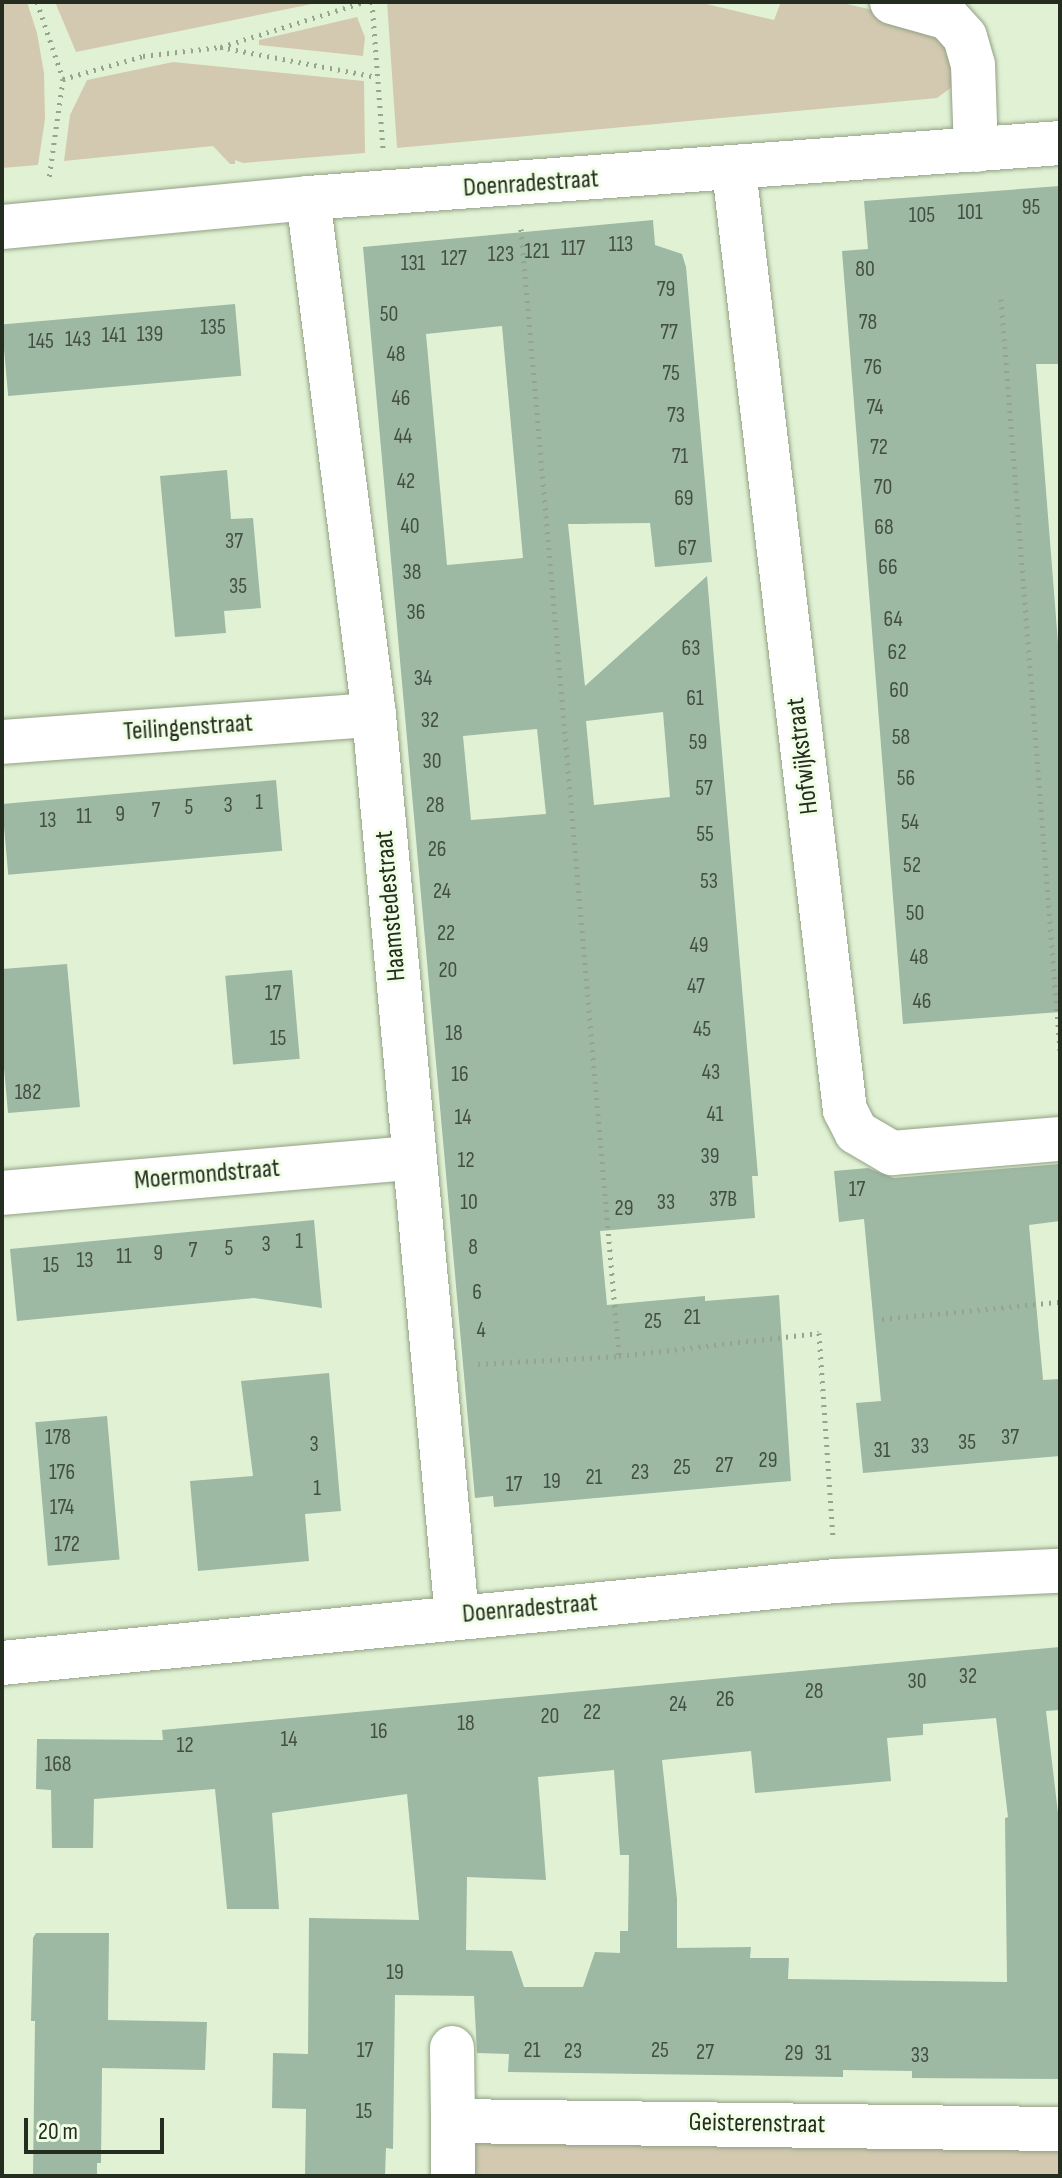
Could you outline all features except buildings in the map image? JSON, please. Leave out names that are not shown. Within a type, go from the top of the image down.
[{"type":"street","points":[[892,2],[948,18],[965,37],[973,65],[976,150]]},
{"type":"street","name":"Doenradestraat","points":[[22,225],[308,198],[734,170],[1060,143]]},
{"type":"street","name":"Hofwijkstraat","points":[[734,170],[845,1110],[856,1132],[892,1153],[1060,1139]]},
{"type":"street","name":"Haamstedestraat","points":[[308,198],[374,715],[457,1616]]},
{"type":"street","name":"Teilingenstraat","points":[[2,742],[374,715]]},
{"type":"street","name":"Moermondstraat","points":[[2,1193],[413,1158]]},
{"type":"street","name":"Doenradestraat","points":[[2,1663],[836,1581],[1060,1571]]},
{"type":"street","points":[[452,2048],[453,2176]]},
{"type":"street","name":"Geisterenstraat","points":[[453,2121],[1060,2129]]},
{"type":"path","points":[[22,225],[63,79],[37,2]]},
{"type":"path","points":[[63,79],[143,56],[220,47],[364,2]]},
{"type":"path","points":[[372,2],[386,194]]},
{"type":"path","points":[[220,47],[377,77]]},
{"type":"path","points":[[517,184],[619,1356]]},
{"type":"path","points":[[1001,299],[1060,1051]]},
{"type":"path","points":[[882,1319],[1060,1302]]},
{"type":"path","points":[[433,1366],[619,1356],[819,1333],[836,1581]]},
{"type":"shaded area","points":[[2,2],[27,2],[37,33],[44,73],[45,119],[38,165],[2,168]]},
{"type":"shaded area","points":[[55,2],[322,2],[76,52]]},
{"type":"shaded area","points":[[387,2],[698,2],[774,20],[781,2],[838,2],[939,25],[956,84],[937,98],[397,148]]},
{"type":"shaded area","points":[[357,17],[365,37],[363,56],[259,45],[259,40]]},
{"type":"shaded area","points":[[173,62],[364,81],[365,153],[243,163],[235,160],[235,164],[230,164],[213,146],[64,161],[70,115],[87,80]]},
{"type":"shaded area","points":[[470,2141],[1060,2148],[1060,2176],[469,2176]]}]
